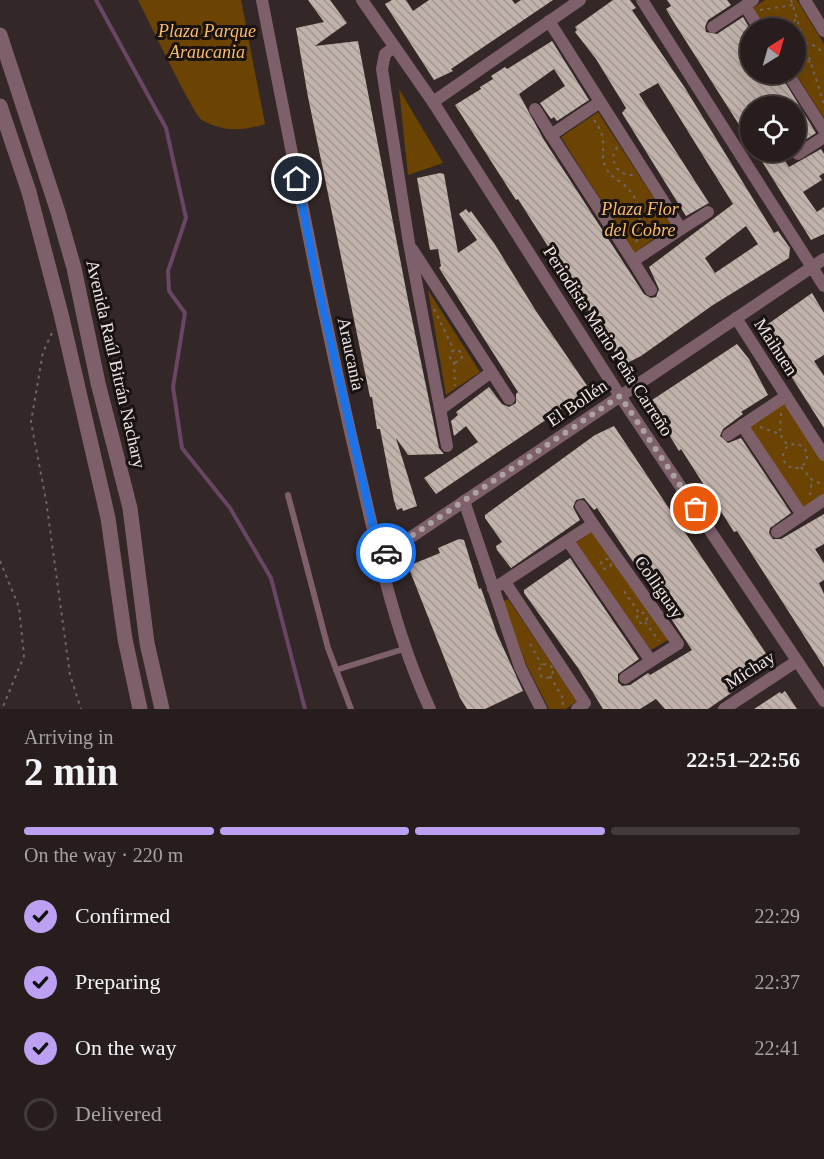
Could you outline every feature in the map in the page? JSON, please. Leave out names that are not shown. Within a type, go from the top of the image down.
[{"type":"street","name":"Araucanía","points":[[262,0],[319,291],[380,558],[407,648],[430,709]]},
{"type":"street","name":"Periodista Mario Peña Carreño","points":[[362,0],[393,48],[433,102],[620,396],[824,701]]},
{"type":"street","points":[[433,102],[580,0]]},
{"type":"street","points":[[642,0],[824,286]]},
{"type":"street","points":[[799,3],[824,31]]},
{"type":"street","points":[[713,27],[749,6]]},
{"type":"street","points":[[549,21],[681,230]]},
{"type":"street","name":"Avenida Raúl Bitrán Nachary","points":[[0,35],[74,268],[98,384],[130,508],[147,642],[162,709]]},
{"type":"street","points":[[393,48],[385,54],[382,69],[409,243],[447,446]]},
{"type":"street","points":[[794,84],[824,130]]},
{"type":"street","points":[[551,135],[600,102]]},
{"type":"street","points":[[0,106],[29,192],[61,315],[108,518],[124,639],[140,709]]},
{"type":"street","points":[[535,110],[651,290]]},
{"type":"street","points":[[806,149],[824,137]]},
{"type":"street","points":[[29,192],[49,185]]},
{"type":"street","points":[[632,260],[708,213]]},
{"type":"street","points":[[409,243],[490,373],[509,399]]},
{"type":"street","name":"El Bollén","points":[[380,558],[824,259]]},
{"type":"street","name":"Maihuen","points":[[736,318],[824,455]]},
{"type":"street","points":[[441,409],[490,373]]},
{"type":"street","points":[[728,435],[786,396]]},
{"type":"street","points":[[743,427],[802,515]]},
{"type":"street","points":[[777,532],[824,500]]},
{"type":"street","points":[[464,501],[520,666],[541,709]]},
{"type":"street","name":"Colliguay","points":[[581,506],[678,644],[625,678]]},
{"type":"street","points":[[493,590],[593,524]]},
{"type":"street","points":[[568,541],[651,661]]},
{"type":"street","points":[[505,582],[584,707]]},
{"type":"street","name":"Michay","points":[[724,709],[797,661]]},
{"type":"lane","points":[[288,495],[336,670],[351,709]]},
{"type":"lane","points":[[336,670],[407,648]]},
{"type":"path","points":[[791,0],[799,3]]},
{"type":"path","points":[[749,6],[799,3]]},
{"type":"path","points":[[797,17],[799,3]]},
{"type":"path","points":[[806,44],[816,46],[824,54]]},
{"type":"path","points":[[806,47],[824,104]]},
{"type":"path","points":[[806,59],[811,62]]},
{"type":"path","points":[[819,88],[824,84]]},
{"type":"path","points":[[584,113],[602,131],[605,144],[605,167],[611,176],[634,195],[640,208],[632,260]]},
{"type":"path","points":[[621,144],[613,156],[617,168],[623,174],[630,176],[644,171]]},
{"type":"path","points":[[61,315],[43,352],[31,422],[46,500],[70,675],[81,709]]},
{"type":"path","points":[[454,362],[462,358],[458,350],[451,353],[454,362],[455,398]]},
{"type":"path","points":[[786,396],[780,415],[780,434],[788,446]]},
{"type":"path","points":[[743,427],[761,427],[780,434]]},
{"type":"path","points":[[795,444],[805,450],[806,461],[801,467],[793,468],[786,465],[783,453],[788,446],[795,444]]},
{"type":"path","points":[[801,467],[812,480],[824,485]]},
{"type":"path","points":[[0,561],[19,608],[24,656],[2,709]]},
{"type":"path","points":[[609,601],[635,583]]},
{"type":"path","points":[[645,622],[658,641]]},
{"type":"path","points":[[530,644],[542,665]]},
{"type":"path","points":[[542,665],[547,664],[552,668],[550,676],[564,700],[561,709]]},
{"type":"path","points":[[542,665],[539,670],[540,675],[546,678],[550,676]]},
{"type":"green space","name":"Plaza Parque Araucania","points":[[138,0],[241,0],[265,124],[233,129],[218,127],[202,120],[180,84]]},
{"type":"green space","points":[[765,0],[797,0],[824,44],[824,118],[802,84],[806,84],[806,18],[760,18],[753,8]]},
{"type":"green space","points":[[399,89],[443,163],[408,175]]},
{"type":"green space","name":"Plaza Flor del Cobre","points":[[598,112],[672,226],[634,253],[561,137]]},
{"type":"green space","points":[[428,290],[480,372],[446,395]]},
{"type":"green space","points":[[781,403],[786,405],[824,461],[824,495],[808,506],[800,506],[748,430],[749,424]]},
{"type":"green space","points":[[592,531],[668,640],[651,650],[576,543]]},
{"type":"green space","points":[[508,599],[577,701],[566,709],[549,709],[525,662],[503,601]]},
{"type":"building","points":[[308,0],[330,0],[347,23],[315,46],[358,41],[408,300],[439,448],[444,454],[408,455],[396,438],[417,506],[403,511],[402,508],[397,510],[394,501],[380,429],[377,429],[308,97],[296,28],[324,22]]},
{"type":"building","points":[[392,0],[406,0],[413,11],[429,0],[512,0],[515,4],[521,0],[553,0],[451,69],[453,71],[434,80],[385,4]]},
{"type":"building","points":[[613,0],[630,0],[636,8],[632,10],[685,88],[774,233],[778,231],[790,248],[789,258],[713,305],[641,356],[623,365],[518,199],[516,200],[455,105],[481,89],[480,87],[493,79],[491,76],[505,67],[507,69],[552,41],[589,100],[557,121],[554,117],[551,119],[540,103],[565,86],[554,69],[519,94],[544,140],[644,294],[651,298],[656,297],[659,289],[649,267],[733,204],[658,83],[639,94],[709,203],[686,216],[622,113],[626,108],[596,59],[575,32],[577,30],[575,27]],"holes":[[[746,226],[758,244],[715,273],[705,258]]]},
{"type":"building","points":[[667,0],[727,0],[731,5],[708,20],[705,27],[706,32],[717,34],[740,19],[740,84],[786,84],[793,96],[740,96],[740,126],[666,9],[671,6]]},
{"type":"building","points":[[806,117],[816,133],[806,139]]},
{"type":"building","points":[[821,149],[824,154],[824,173],[819,176],[822,180],[803,192],[817,212],[824,207],[824,234],[811,240],[762,162],[786,162],[789,167],[798,162],[806,162],[806,157]]},
{"type":"building","points":[[444,174],[458,253],[477,240],[459,214],[466,209],[469,213],[471,211],[494,243],[536,311],[590,390],[436,494],[424,478],[478,442],[466,426],[454,436],[451,421],[458,415],[456,412],[489,387],[502,404],[509,407],[516,403],[518,392],[439,268],[441,266],[438,249],[430,250],[417,178]]},
{"type":"building","points":[[812,293],[824,313],[824,355],[814,361],[824,376],[824,428],[761,329]]},
{"type":"building","points":[[737,344],[749,359],[768,395],[741,412],[743,414],[723,429],[720,436],[728,443],[741,438],[791,513],[770,528],[769,533],[773,539],[781,539],[824,514],[824,544],[815,549],[824,563],[824,580],[819,583],[824,594],[824,667],[737,531],[734,532],[649,402]]},
{"type":"building","points":[[614,426],[773,664],[708,709],[665,709],[656,699],[640,709],[603,709],[578,668],[524,593],[524,590],[570,558],[639,659],[618,674],[618,682],[622,686],[630,685],[648,673],[650,675],[692,650],[597,508],[594,510],[584,498],[576,500],[573,507],[580,520],[511,568],[497,550],[496,546],[502,542],[485,518],[485,515],[595,435]]},
{"type":"building","points":[[459,539],[464,540],[479,589],[481,588],[497,634],[523,691],[485,709],[467,709],[460,698],[408,566],[440,553],[438,548]]},
{"type":"building","points":[[785,691],[797,709],[754,709],[780,692],[781,694]]},
{"type":"waterway","points":[[96,0],[166,128],[186,218],[168,271],[169,291],[185,313],[173,387],[182,448],[230,508],[271,578],[305,709]]},
{"type":"way so far","points":[[386,553],[620,396],[696,509]]},
{"type":"route","points":[[297,179],[349,428],[380,558],[386,553]]}]
